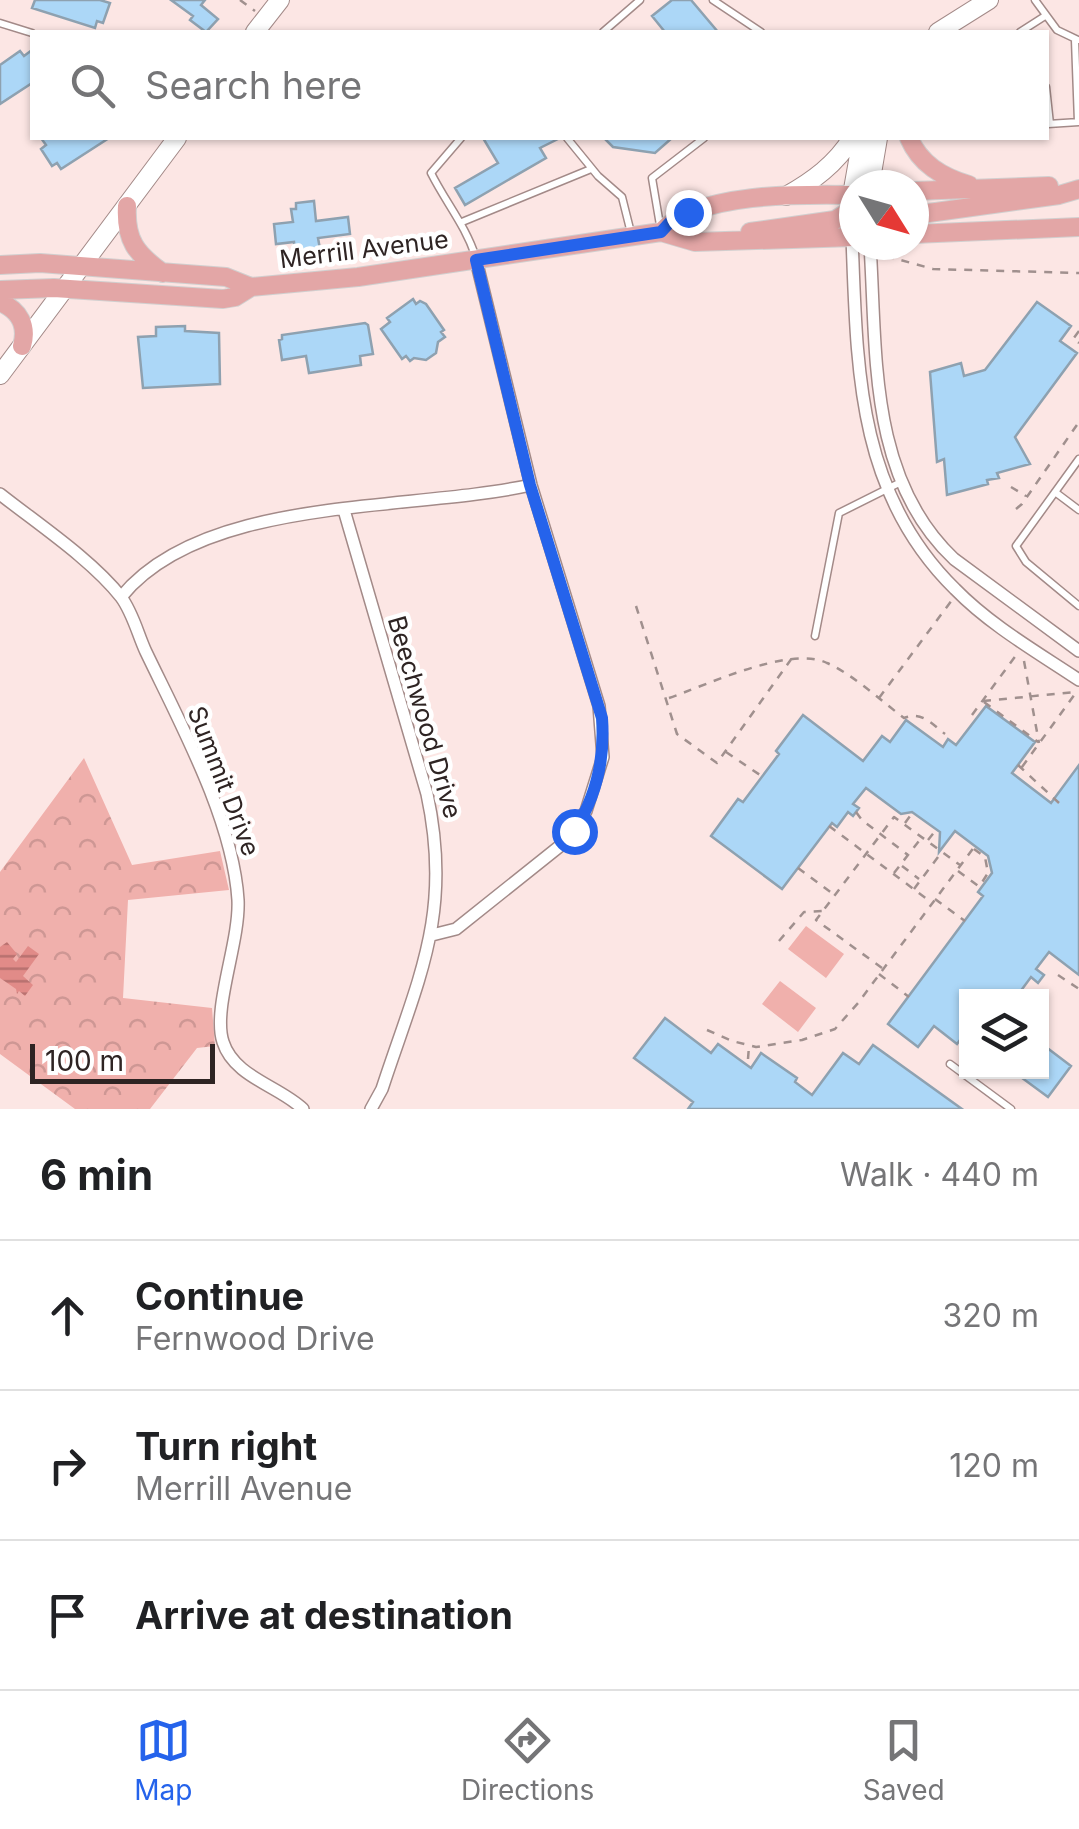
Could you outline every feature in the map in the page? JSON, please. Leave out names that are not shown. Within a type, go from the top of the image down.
[{"type":"main road","points":[[910,140],[938,173],[984,189]]},
{"type":"main road","points":[[929,191],[1079,187]]},
{"type":"main road","points":[[929,213],[1058,195],[1079,187]]},
{"type":"main road","name":"Merrill Avenue","points":[[661,232],[675,218],[694,210],[784,197],[839,201]]},
{"type":"main road","points":[[126,206],[130,244],[163,273]]},
{"type":"main road","points":[[695,242],[835,220],[839,216]]},
{"type":"main road","points":[[929,233],[1079,227]]},
{"type":"main road","name":"Merrill Avenue","points":[[0,290],[66,288],[216,300],[236,297],[251,288],[335,280],[661,232],[695,242],[839,237]]},
{"type":"main road","name":"Merrill Avenue","points":[[0,265],[40,262],[230,277],[251,288]]},
{"type":"main road","points":[[0,302],[20,318],[24,328],[22,346]]},
{"type":"street","points":[[257,30],[280,0]]},
{"type":"street","points":[[941,30],[983,4]]},
{"type":"street","points":[[956,30],[983,4]]},
{"type":"street","points":[[0,375],[176,140]]},
{"type":"street","points":[[784,197],[816,178],[851,140]]},
{"type":"street","points":[[858,170],[862,140]]},
{"type":"street","points":[[873,170],[878,140]]},
{"type":"street","points":[[432,934],[456,929],[565,842],[586,811],[600,774],[603,734],[599,706],[530,485],[476,260]]},
{"type":"street","points":[[855,260],[866,422],[887,489],[912,533],[957,592],[1079,680]]},
{"type":"street","points":[[871,260],[880,406],[887,441],[915,509],[948,553],[1079,651]]},
{"type":"street","points":[[121,597],[146,570],[195,542],[236,529],[530,485]]},
{"type":"street","name":"Summit Drive","points":[[0,494],[97,572],[121,597],[186,739],[230,850],[238,921],[221,1009],[223,1043],[249,1074],[303,1109]]},
{"type":"street","name":"Beechwood Drive","points":[[344,510],[435,830],[438,875],[432,934],[382,1089],[371,1109]]},
{"type":"lane","points":[[605,30],[640,0]]},
{"type":"lane","points":[[713,0],[758,30]]},
{"type":"lane","points":[[1035,0],[1057,30],[1077,40],[1079,122],[1049,124]]},
{"type":"lane","points":[[1023,30],[1045,16]]},
{"type":"lane","points":[[0,23],[30,31]]},
{"type":"lane","points":[[459,140],[431,172],[462,222],[476,260]]},
{"type":"lane","points":[[569,140],[624,200],[631,236]]},
{"type":"lane","points":[[661,232],[652,178],[701,140]]},
{"type":"lane","points":[[462,222],[591,168]]},
{"type":"lane","points":[[1079,459],[1016,546],[1026,562],[1079,606]]},
{"type":"lane","points":[[815,636],[839,513],[901,482]]},
{"type":"lane","points":[[1055,492],[1079,510]]},
{"type":"lane","points":[[950,1064],[1012,1109]]},
{"type":"path","points":[[900,260],[933,269],[1079,274]]},
{"type":"path","points":[[1079,332],[1074,339],[1079,343]]},
{"type":"path","points":[[1016,509],[1079,422]]},
{"type":"path","points":[[1012,487],[1028,497]]},
{"type":"path","points":[[878,699],[954,598]]},
{"type":"path","points":[[636,606],[677,734],[717,763],[792,658]]},
{"type":"path","points":[[972,715],[1020,650],[1039,743]]},
{"type":"path","points":[[667,698],[792,658],[827,663],[904,718],[922,716],[945,734]]},
{"type":"path","points":[[982,701],[1076,692],[1020,766],[1058,803]]},
{"type":"path","points":[[982,701],[1039,743]]},
{"type":"path","points":[[725,751],[763,777]]},
{"type":"path","points":[[856,812],[908,855]]},
{"type":"path","points":[[904,824],[914,812]]},
{"type":"path","points":[[883,969],[816,920],[894,817],[960,865]]},
{"type":"path","points":[[829,826],[914,890],[965,921]]},
{"type":"path","points":[[927,841],[936,830]]},
{"type":"path","points":[[893,874],[922,837]]},
{"type":"path","points":[[707,1030],[749,1046],[826,1034],[841,1023],[883,969],[956,870],[974,847],[985,856],[988,874],[980,887],[956,870]]},
{"type":"path","points":[[914,890],[942,852]]},
{"type":"path","points":[[900,865],[921,880]]},
{"type":"path","points":[[798,868],[835,895]]},
{"type":"path","points":[[779,941],[804,912],[823,911]]},
{"type":"path","points":[[879,974],[909,996]]},
{"type":"path","points":[[1058,974],[1079,989]]},
{"type":"path","points":[[748,1059],[749,1046]]},
{"type":"green space","points":[[84,758],[132,865],[220,851],[229,890],[128,900],[123,998],[212,1008],[215,1046],[197,1048],[150,1109],[75,1109],[0,1054],[0,872]]},
{"type":"green space","points":[[806,926],[844,954],[826,978],[788,949]]},
{"type":"green space","points":[[780,981],[816,1008],[798,1032],[762,1004]]},
{"type":"shaded area","points":[[7,942],[17,954],[13,959],[16,962],[28,946],[39,954],[23,976],[33,985],[25,996],[19,991],[17,994],[0,978],[0,947]]},
{"type":"building","points":[[35,0],[110,3],[103,23],[97,21],[95,28],[32,8]]},
{"type":"building","points":[[171,0],[205,0],[201,5],[218,19],[203,30],[190,20],[193,16]]},
{"type":"building","points":[[672,0],[691,0],[716,30],[663,30],[652,16]]},
{"type":"building","points":[[20,51],[24,56],[30,52],[30,84],[0,104],[0,65]]},
{"type":"building","points":[[42,140],[106,140],[61,169],[57,163],[52,166],[41,149],[46,145]]},
{"type":"building","points":[[484,140],[556,140],[540,148],[546,158],[465,205],[455,188],[498,163]]},
{"type":"building","points":[[606,140],[670,140],[655,153],[613,147]]},
{"type":"building","points":[[314,201],[316,221],[348,217],[350,234],[318,238],[320,249],[295,252],[294,242],[276,244],[274,224],[293,222],[291,209],[296,209],[296,203]]},
{"type":"building","points":[[413,299],[416,304],[426,304],[444,330],[441,332],[445,337],[438,342],[436,353],[426,360],[410,361],[406,356],[402,359],[381,329],[390,322],[387,318]]},
{"type":"building","points":[[1037,302],[1071,326],[1060,341],[1077,353],[1015,437],[1030,464],[997,473],[999,478],[987,480],[988,484],[947,495],[944,459],[937,462],[930,372],[961,363],[964,376],[985,370]]},
{"type":"building","points":[[365,323],[373,354],[360,356],[361,365],[309,373],[306,356],[282,360],[282,335]]},
{"type":"building","points":[[185,326],[185,331],[219,333],[220,384],[143,388],[138,337],[156,336],[156,327]]},
{"type":"building","points":[[986,706],[1035,742],[1012,773],[1051,803],[1079,765],[1079,975],[1049,952],[1036,969],[1044,975],[1038,983],[1031,977],[1022,989],[959,989],[959,1041],[957,1044],[934,1026],[918,1047],[888,1024],[983,896],[978,892],[992,873],[988,856],[955,831],[939,852],[940,832],[912,812],[901,814],[866,788],[853,804],[859,808],[853,816],[848,812],[837,827],[832,823],[782,889],[711,836],[738,799],[743,802],[803,715],[863,761],[882,736],[890,742],[906,720],[943,747],[948,739],[956,745]]},
{"type":"building","points":[[665,1018],[711,1053],[718,1044],[751,1068],[761,1053],[797,1078],[795,1082],[812,1095],[843,1053],[859,1064],[873,1045],[962,1109],[688,1109],[693,1102],[634,1058]]},
{"type":"building","points":[[1049,1049],[1071,1066],[1048,1097],[1024,1079],[1049,1079]]},
{"type":"route","points":[[574,831],[600,774],[602,718],[530,485],[476,260],[661,232],[672,220],[688,212]]}]
